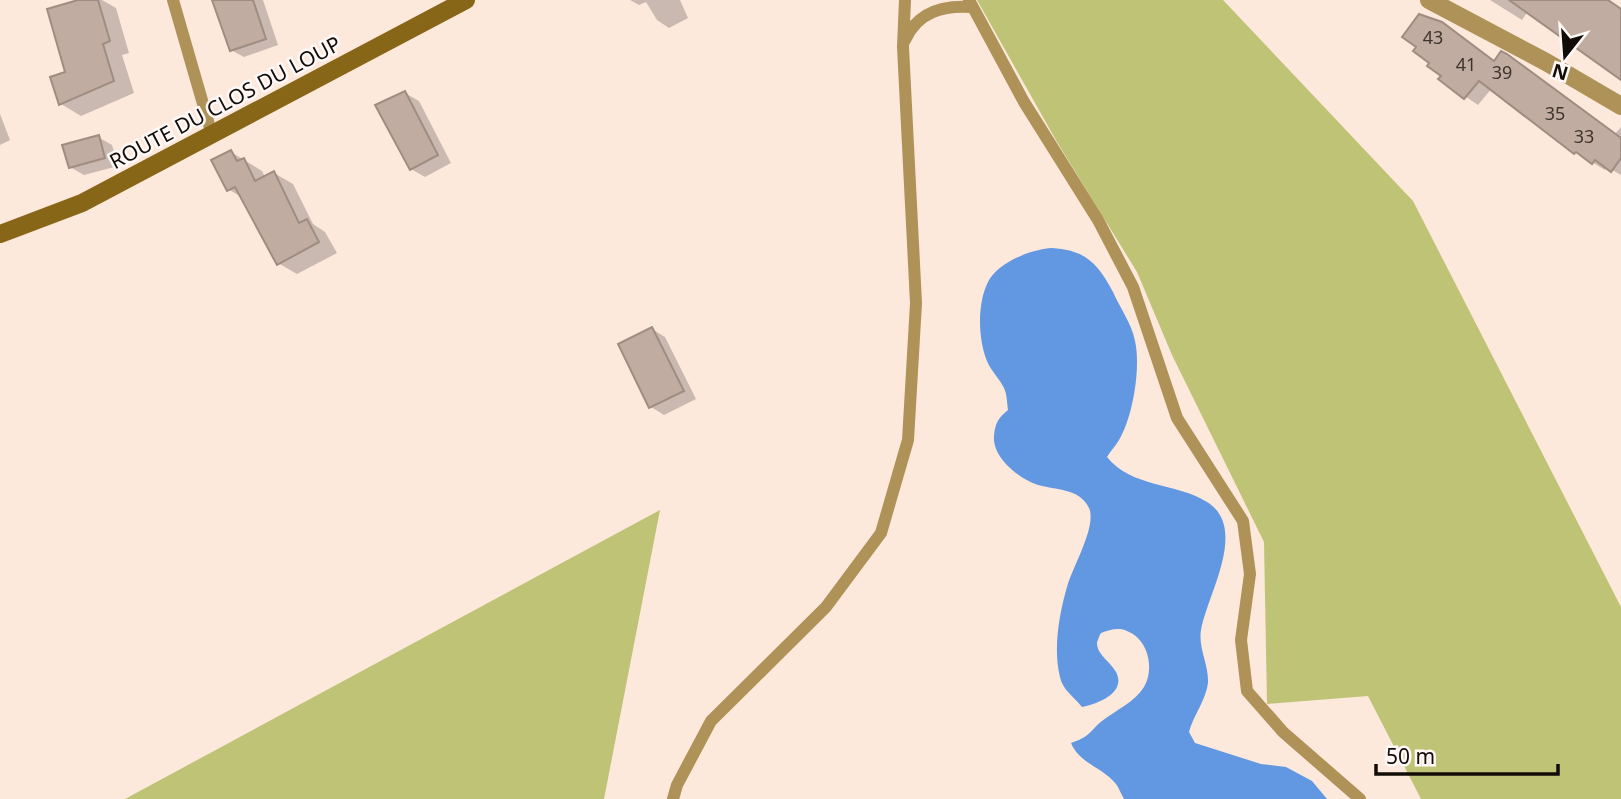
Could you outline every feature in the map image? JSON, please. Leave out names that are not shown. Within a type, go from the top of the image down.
[{"type":"street","name":"ROUTE DU CLOS DU LOUP","points":[[0,234],[82,203],[466,0]]},
{"type":"street","points":[[1429,0],[1546,62],[1621,106]]},
{"type":"lane","points":[[173,0],[212,135]]},
{"type":"lane","points":[[673,799],[677,785],[711,721],[826,607],[881,533],[908,440],[916,303],[902,47],[905,0]]},
{"type":"lane","points":[[902,47],[909,31],[923,16],[936,9],[971,3],[1024,102],[1104,232],[1133,287],[1177,418],[1243,521],[1250,574],[1241,640],[1247,691],[1283,732],[1360,799]]},
{"type":"green space","points":[[977,0],[1223,0],[1413,201],[1621,607],[1621,799],[1421,799],[1368,696],[1267,704],[1264,542],[1172,355],[1137,272],[1057,142]]},
{"type":"green space","points":[[660,510],[604,799],[125,799]]},
{"type":"water","points":[[1052,248],[1082,255],[1096,266],[1113,292],[1133,335],[1137,364],[1132,405],[1124,430],[1107,457],[1117,467],[1141,480],[1181,491],[1207,502],[1219,514],[1225,528],[1222,563],[1201,630],[1208,683],[1189,732],[1195,743],[1261,764],[1286,767],[1312,781],[1327,799],[1124,799],[1116,784],[1079,755],[1071,743],[1086,736],[1136,697],[1144,687],[1149,663],[1145,647],[1134,635],[1121,629],[1107,631],[1101,633],[1097,643],[1099,651],[1116,672],[1118,679],[1114,692],[1102,700],[1082,707],[1066,689],[1058,666],[1058,632],[1067,587],[1090,525],[1089,508],[1085,501],[1073,493],[1038,485],[1023,478],[1002,459],[995,444],[996,425],[1008,410],[1005,390],[984,352],[980,311],[984,291],[999,268],[1026,254]]},
{"type":"building","points":[[78,0],[98,0],[110,41],[103,44],[114,81],[59,105],[50,77],[65,72],[47,9]]},
{"type":"building","points":[[212,0],[253,0],[266,39],[230,51]]},
{"type":"building","points":[[1509,0],[1608,0],[1621,9],[1621,80]]},
{"type":"building","points":[[1419,14],[1442,22],[1494,61],[1501,51],[1507,54],[1621,138],[1621,158],[1611,172],[1595,160],[1592,164],[1576,152],[1574,154],[1479,81],[1464,99],[1438,79],[1441,76],[1413,51],[1416,47],[1402,37]]},
{"type":"building","points":[[405,91],[438,155],[410,170],[375,105]]},
{"type":"building","points":[[99,135],[105,158],[69,168],[62,145]]},
{"type":"building","points":[[231,150],[237,161],[244,158],[255,181],[274,171],[299,223],[307,219],[319,242],[277,265],[235,187],[227,191],[211,160]]},
{"type":"building","points":[[652,327],[684,391],[649,408],[618,344]]}]
